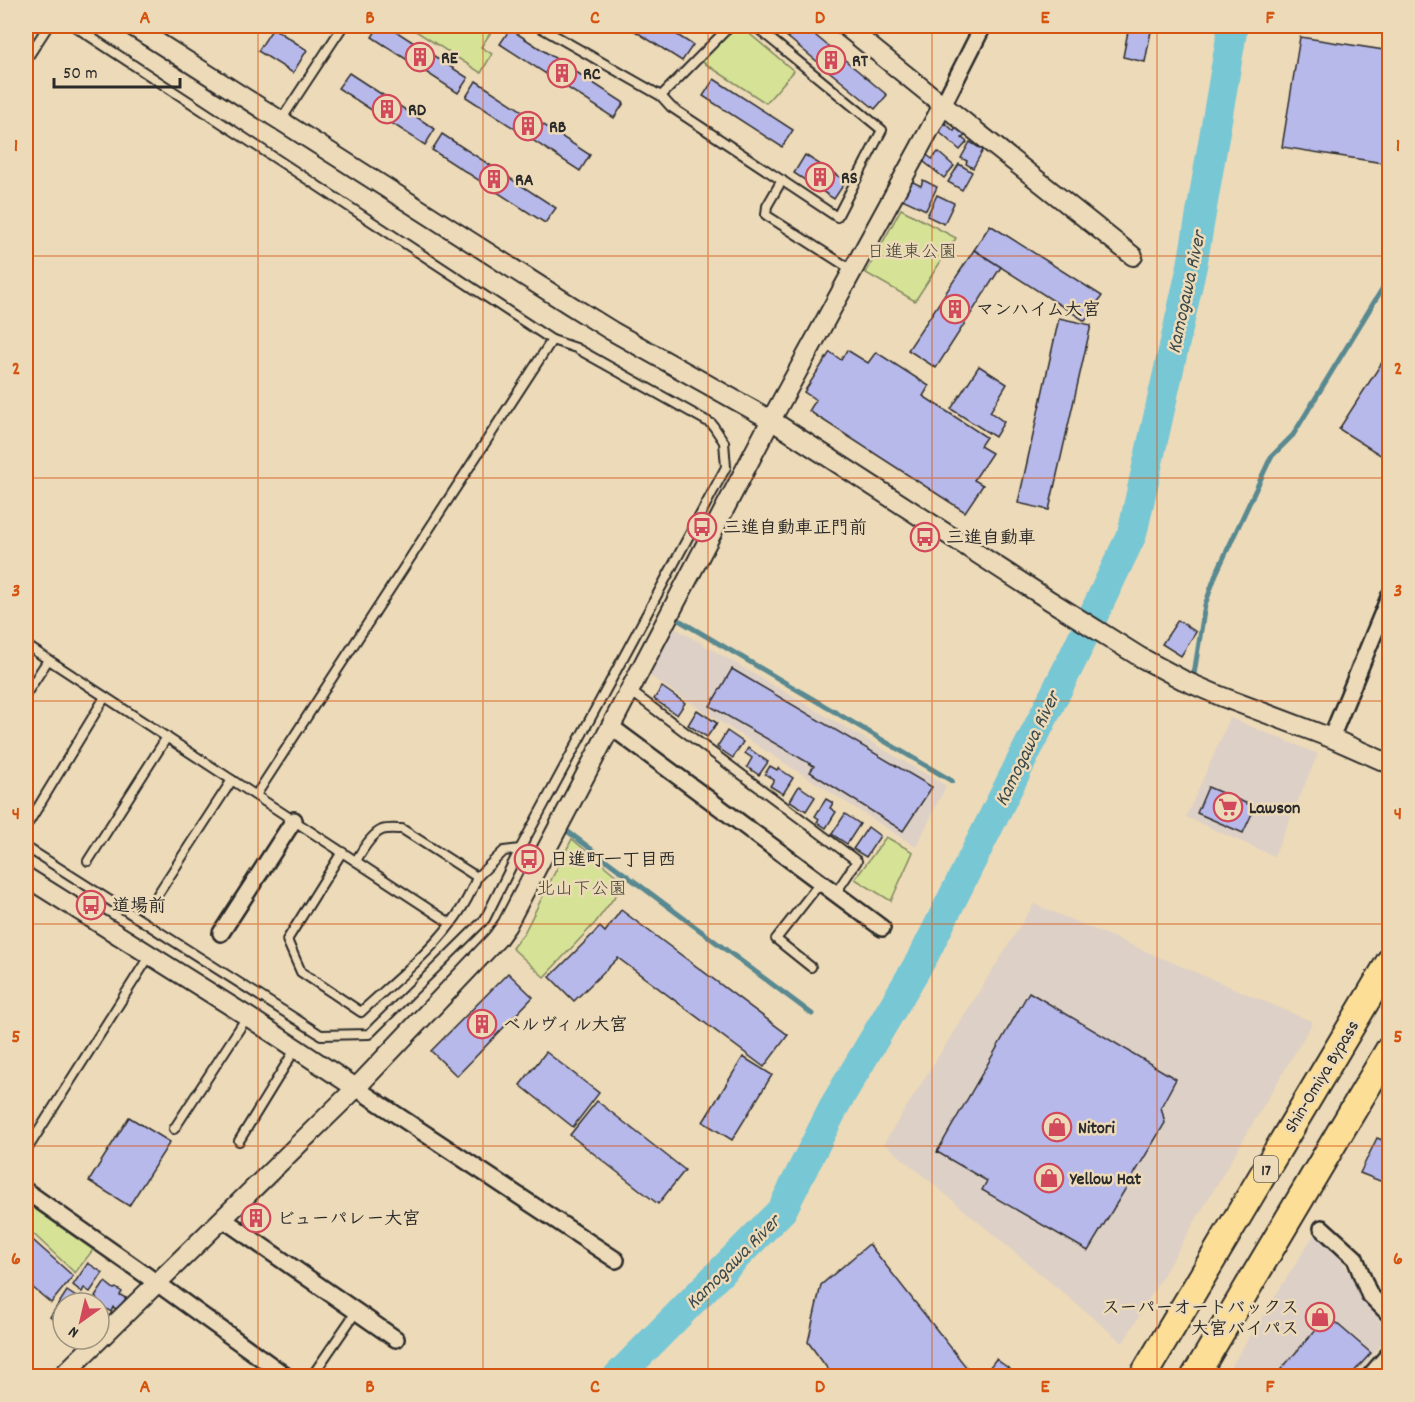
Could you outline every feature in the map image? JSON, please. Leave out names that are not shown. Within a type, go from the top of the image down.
[{"type":"highway","name":"Shin-Omiya Bypass","points":[[1143,1377],[1389,961]]},
{"type":"highway","points":[[1196,1377],[1389,1048]]},
{"type":"street","points":[[132,26],[612,331],[771,420],[1140,657],[1183,680],[1220,696],[1331,738],[1389,764]]},
{"type":"street","points":[[845,26],[1133,256]]},
{"type":"street","points":[[62,1377],[356,1088],[503,932],[771,420],[943,105],[983,26]]},
{"type":"street","points":[[1331,738],[1389,595]]},
{"type":"street","points":[[610,726],[882,928]]},
{"type":"street","points":[[221,933],[294,820]]},
{"type":"street","points":[[26,877],[247,1016],[616,1260]]},
{"type":"street","points":[[26,1191],[157,1282],[286,1377]]},
{"type":"street","points":[[223,1219],[396,1339]]},
{"type":"street","points":[[1322,1228],[1355,1258],[1370,1294],[1389,1315]]},
{"type":"street","points":[[1370,1377],[1389,1353]]},
{"type":"lane","points":[[26,60],[48,26]]},
{"type":"lane","points":[[26,847],[321,1035],[369,1034],[485,919],[520,849],[726,467],[724,442],[711,424],[576,348],[552,340],[74,26]]},
{"type":"lane","points":[[280,121],[343,26]]},
{"type":"lane","points":[[538,26],[661,96],[671,107],[837,217],[882,130],[755,26]]},
{"type":"lane","points":[[661,96],[730,26]]},
{"type":"lane","points":[[782,180],[766,206],[766,215],[852,270]]},
{"type":"lane","points":[[256,795],[552,340]]},
{"type":"lane","points":[[26,645],[450,923]]},
{"type":"lane","points":[[26,694],[48,660]]},
{"type":"lane","points":[[629,690],[858,861],[835,894]]},
{"type":"lane","points":[[29,822],[105,697]]},
{"type":"lane","points":[[88,861],[167,737]]},
{"type":"lane","points":[[156,897],[232,780]]},
{"type":"lane","points":[[356,861],[364,847],[380,830],[402,829],[477,877]]},
{"type":"lane","points":[[342,852],[287,940],[301,972],[361,1012],[437,942],[471,893],[477,877],[504,851],[520,849]]},
{"type":"lane","points":[[811,967],[776,939],[820,884]]},
{"type":"lane","points":[[26,1151],[150,955]]},
{"type":"lane","points":[[174,1129],[247,1016]]},
{"type":"lane","points":[[239,1141],[296,1048]]},
{"type":"lane","points":[[312,1377],[356,1312]]},
{"type":"shaded area","points":[[675,628],[946,786],[916,847],[649,676]]},
{"type":"shaded area","points":[[1230,718],[1318,754],[1274,856],[1186,817]]},
{"type":"shaded area","points":[[1034,904],[1313,1022],[1123,1343],[884,1143]]},
{"type":"shaded area","name":"スーパーオートバックス 大宮バイパス","points":[[1315,1233],[1341,1258],[1367,1305],[1389,1330],[1389,1338],[1356,1376],[1225,1376]]},
{"type":"green space","points":[[408,26],[495,26],[481,47],[492,54],[481,73]]},
{"type":"green space","points":[[735,26],[740,26],[794,71],[766,103],[701,61]]},
{"type":"green space","name":"日進東公園","points":[[901,209],[956,238],[915,301],[866,273]]},
{"type":"green space","points":[[886,837],[913,852],[891,901],[855,879]]},
{"type":"green space","name":"北山下公園","points":[[572,839],[625,883],[595,923],[544,977],[512,948],[524,933]]},
{"type":"green space","points":[[32,1207],[93,1250],[75,1273],[26,1227],[26,1216]]},
{"type":"building","name":"RE","points":[[379,26],[388,26],[468,78],[458,93],[372,37]]},
{"type":"building","points":[[627,26],[663,26],[693,45],[682,61]]},
{"type":"building","name":"RT","points":[[774,26],[804,26],[887,95],[875,109]]},
{"type":"building","points":[[1129,26],[1152,26],[1145,62],[1123,57]]},
{"type":"building","points":[[1349,26],[1390,26],[1390,32]]},
{"type":"building","points":[[273,28],[307,50],[293,73],[258,51]]},
{"type":"building","name":"RC","points":[[510,29],[624,103],[614,118],[500,44]]},
{"type":"building","points":[[1300,37],[1390,51],[1390,164],[1282,147]]},
{"type":"building","name":"RD","points":[[349,73],[435,129],[425,145],[338,88]]},
{"type":"building","points":[[714,79],[793,130],[782,147],[703,96]]},
{"type":"building","name":"RB","points":[[476,81],[590,155],[580,171],[466,97]]},
{"type":"building","points":[[945,123],[954,131],[956,128],[965,136],[962,138],[967,142],[960,150],[938,131]]},
{"type":"building","name":"RA","points":[[442,134],[556,208],[545,223],[432,150]]},
{"type":"building","points":[[970,142],[983,150],[973,168],[961,158]]},
{"type":"building","points":[[938,152],[954,166],[944,178],[923,161],[927,155],[932,159]]},
{"type":"building","name":"RS","points":[[805,155],[846,181],[834,199],[794,173]]},
{"type":"building","points":[[959,164],[972,172],[962,190],[948,182]]},
{"type":"building","points":[[923,180],[937,187],[926,210],[902,199],[911,181],[921,186]]},
{"type":"building","points":[[937,195],[954,203],[944,224],[927,216]]},
{"type":"building","points":[[990,225],[1102,296],[1085,321],[974,250]]},
{"type":"building","name":"マンハイム大宮","points":[[974,250],[1001,267],[936,368],[908,350]]},
{"type":"building","points":[[1059,318],[1091,325],[1049,510],[1018,503]]},
{"type":"building","points":[[847,350],[868,363],[876,352],[929,386],[923,396],[986,437],[980,446],[992,453],[974,480],[983,485],[965,512],[809,411],[816,400],[804,392],[830,352],[841,360]]},
{"type":"building","points":[[1390,350],[1390,461],[1339,429]]},
{"type":"building","points":[[979,366],[1007,384],[990,412],[1004,422],[995,437],[951,409]]},
{"type":"building","points":[[1178,620],[1196,632],[1181,656],[1162,644]]},
{"type":"building","points":[[732,669],[932,787],[903,831],[810,772],[814,766],[710,706]]},
{"type":"building","points":[[662,687],[685,703],[677,715],[654,699]]},
{"type":"building","points":[[697,710],[717,723],[707,737],[688,725]]},
{"type":"building","points":[[727,731],[743,742],[733,758],[717,747]]},
{"type":"building","points":[[748,748],[768,762],[759,775],[747,767],[752,758],[745,753]]},
{"type":"building","points":[[770,766],[777,770],[778,768],[793,778],[783,794],[770,786],[774,780],[765,774]]},
{"type":"building","points":[[799,786],[815,797],[806,811],[790,801]]},
{"type":"building","points":[[1208,787],[1255,807],[1243,833],[1197,813]]},
{"type":"building","points":[[826,799],[833,803],[830,808],[836,812],[826,828],[817,822],[819,819],[815,816]]},
{"type":"building","points":[[845,814],[860,824],[847,844],[832,834]]},
{"type":"building","points":[[868,827],[880,836],[866,857],[853,849]]},
{"type":"building","points":[[621,910],[788,1035],[764,1067],[618,958],[574,1001],[550,977],[600,927],[605,932]]},
{"type":"building","name":"ベルヴィル大宮","points":[[508,973],[533,997],[457,1076],[431,1051]]},
{"type":"building","points":[[1029,992],[1176,1079],[1161,1107],[1165,1123],[1088,1251],[982,1190],[987,1181],[937,1152]]},
{"type":"building","points":[[546,1052],[599,1093],[573,1127],[520,1085]]},
{"type":"building","points":[[743,1057],[772,1075],[732,1140],[703,1122]]},
{"type":"building","points":[[597,1101],[685,1170],[658,1204],[570,1135]]},
{"type":"building","points":[[129,1117],[170,1142],[129,1206],[89,1181]]},
{"type":"building","points":[[1377,1138],[1390,1143],[1390,1185],[1360,1173]]},
{"type":"building","name":"ビューパレー大宮","points":[[256,1203],[270,1213],[257,1232],[242,1222]]},
{"type":"building","points":[[26,1234],[73,1276],[61,1291],[51,1291],[51,1303],[26,1282]]},
{"type":"building","points":[[869,1244],[967,1368],[956,1376],[833,1376],[808,1342],[821,1285]]},
{"type":"building","points":[[88,1263],[103,1273],[91,1291],[84,1288],[81,1291],[73,1285]]},
{"type":"building","points":[[105,1282],[122,1292],[120,1295],[126,1298],[118,1310],[113,1307],[111,1312],[111,1291],[99,1291]]},
{"type":"building","points":[[1328,1316],[1371,1353],[1350,1376],[1275,1376]]},
{"type":"building","points":[[996,1359],[1019,1376],[983,1376]]},
{"type":"building","points":[[26,1365],[38,1374],[37,1376],[26,1376]]},
{"type":"waterway","name":"Kamogawa River","points":[[618,1376],[782,1210],[836,1103],[924,955],[1072,660],[1132,534],[1192,266],[1233,26]]},
{"type":"waterway","points":[[1194,674],[1205,605],[1216,574],[1271,457],[1293,435],[1390,276]]},
{"type":"waterway","points":[[677,619],[952,781]]},
{"type":"waterway","points":[[567,831],[812,1014]]},
{"type":"place","name":"RE","points":[[420,57]]},
{"type":"place","name":"RT","points":[[831,60]]},
{"type":"place","name":"RC","points":[[562,73]]},
{"type":"place","name":"RD","points":[[387,109]]},
{"type":"place","name":"RB","points":[[528,126]]},
{"type":"place","name":"RS","points":[[820,177]]},
{"type":"place","name":"RA","points":[[494,179]]},
{"type":"place","name":"マンハイム大宮","points":[[955,309]]},
{"type":"place","name":"三進自動車正門前","points":[[702,527]]},
{"type":"place","name":"三進自動車","points":[[925,537]]},
{"type":"place","name":"Lawson","points":[[1228,807]]},
{"type":"place","name":"日進町一丁目西","points":[[529,859]]},
{"type":"place","name":"道場前","points":[[91,905]]},
{"type":"place","name":"ベルヴィル大宮","points":[[482,1024]]},
{"type":"place","name":"Nitori","points":[[1057,1127]]},
{"type":"place","name":"Yellow Hat","points":[[1049,1178]]},
{"type":"place","name":"ビューパレー大宮","points":[[256,1218]]},
{"type":"place","name":"スーパーオートバックス 大宮バイパス","points":[[1320,1317]]}]
